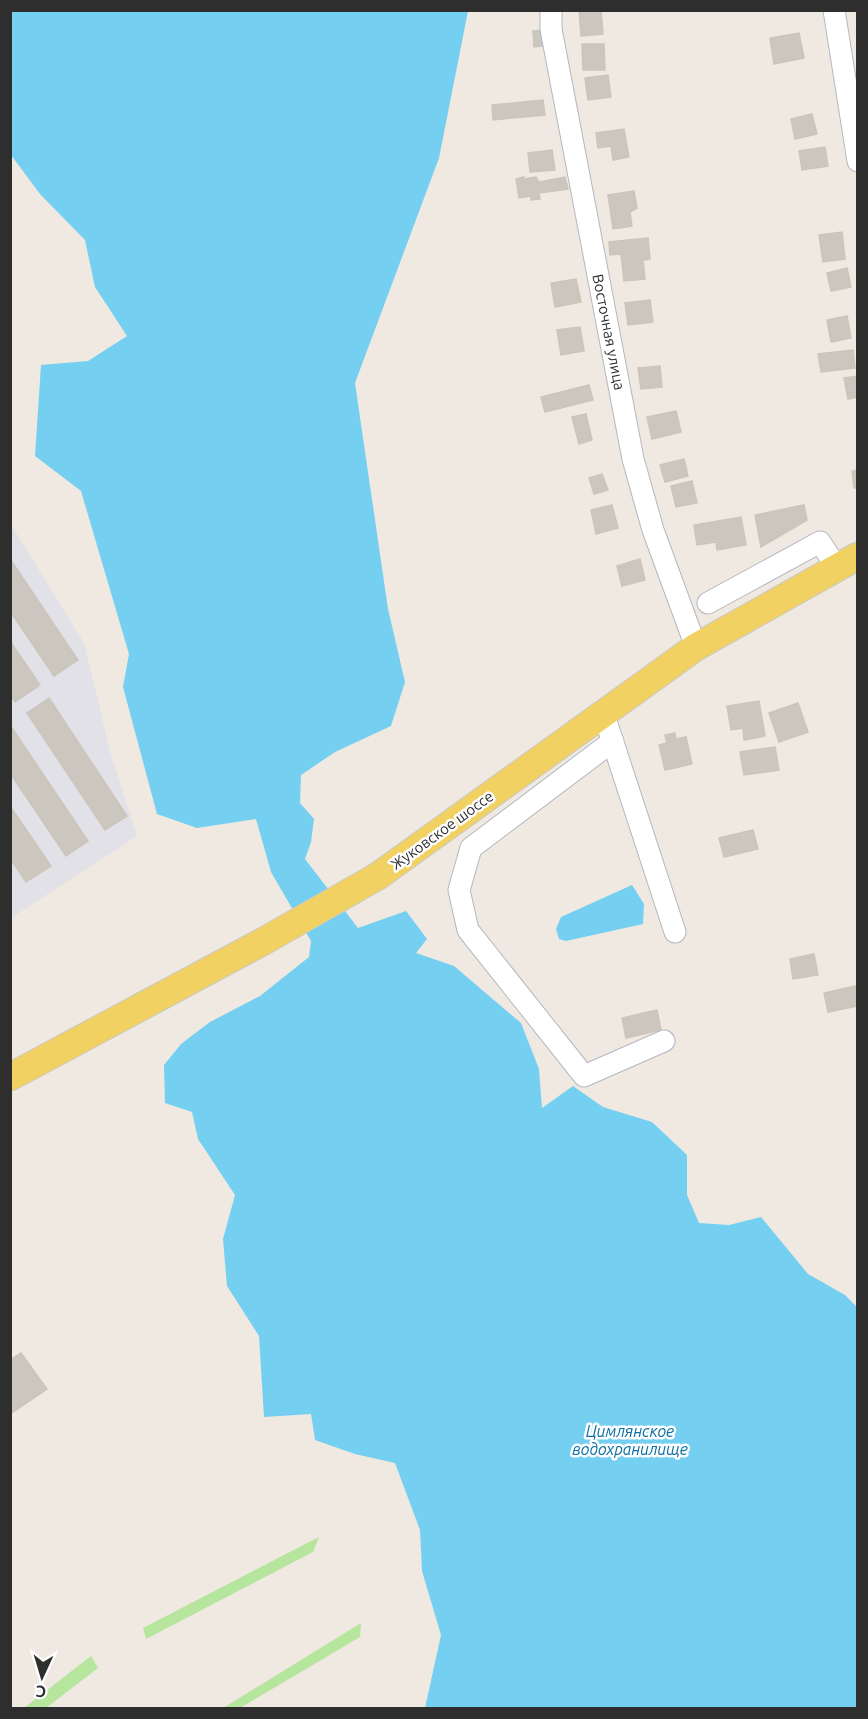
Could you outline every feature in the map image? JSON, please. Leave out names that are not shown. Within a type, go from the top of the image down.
[{"type":"main road","name":"Жуковское шоссе","points":[[10,1077],[264,941],[378,876],[696,647],[847,562]]},
{"type":"street","name":"Восточная улица","points":[[551,10],[551,29],[633,459],[653,530],[696,647]]},
{"type":"street","points":[[834,10],[858,161]]},
{"type":"street","points":[[708,603],[820,542],[847,562]]},
{"type":"street","points":[[604,715],[675,932]]},
{"type":"street","points":[[613,741],[471,848],[459,890],[468,930],[584,1076],[664,1041]]},
{"type":"shaded area","points":[[10,523],[84,643],[111,755],[137,836],[11,918]]},
{"type":"green space","points":[[319,1537],[313,1552],[146,1639],[143,1628]]},
{"type":"green space","points":[[361,1623],[360,1637],[240,1708],[223,1708]]},
{"type":"green space","points":[[91,1656],[98,1668],[46,1708],[24,1708]]},
{"type":"water","name":"Цимлянское водохранилище","points":[[11,11],[468,11],[439,158],[355,383],[388,609],[405,682],[391,726],[335,752],[301,775],[300,803],[314,819],[311,842],[305,859],[358,928],[406,911],[427,939],[416,953],[454,966],[521,1023],[539,1069],[542,1108],[573,1086],[603,1107],[652,1122],[687,1155],[687,1195],[699,1223],[729,1225],[761,1217],[808,1274],[845,1295],[857,1307],[857,1708],[425,1708],[441,1635],[422,1571],[420,1530],[395,1463],[355,1454],[315,1440],[311,1414],[264,1417],[259,1336],[227,1286],[223,1239],[235,1195],[198,1139],[192,1112],[165,1103],[164,1065],[181,1044],[210,1022],[260,996],[309,957],[311,941],[271,872],[256,819],[197,828],[157,814],[123,687],[129,654],[81,491],[35,456],[41,365],[88,361],[127,336],[95,287],[85,240],[40,194],[11,155]]},
{"type":"water","points":[[632,885],[644,904],[643,924],[566,941],[559,939],[556,929],[561,917]]},
{"type":"building","points":[[579,10],[601,10],[603,34],[581,36]]},
{"type":"building","points":[[548,30],[549,45],[534,47],[533,31]]},
{"type":"building","points":[[799,33],[804,58],[774,64],[770,38]]},
{"type":"building","points":[[582,44],[604,44],[605,70],[583,70]]},
{"type":"building","points":[[608,75],[611,97],[588,100],[585,78]]},
{"type":"building","points":[[543,100],[545,115],[493,120],[492,105]]},
{"type":"building","points":[[812,114],[817,134],[795,139],[791,119]]},
{"type":"building","points":[[624,129],[629,157],[613,160],[611,146],[598,148],[596,133]]},
{"type":"building","points":[[825,147],[828,166],[802,170],[799,151]]},
{"type":"building","points":[[552,150],[555,170],[530,172],[528,153]]},
{"type":"building","points":[[524,177],[524,179],[536,177],[539,182],[565,177],[568,189],[539,193],[540,199],[531,200],[531,196],[519,198],[516,179]]},
{"type":"building","points":[[634,191],[637,208],[630,212],[632,226],[613,229],[608,195]]},
{"type":"building","points":[[842,232],[845,259],[823,262],[819,235]]},
{"type":"building","points":[[648,238],[650,259],[643,260],[645,279],[624,281],[621,254],[610,255],[609,242]]},
{"type":"building","points":[[847,268],[851,287],[831,291],[827,273]]},
{"type":"building","points":[[576,279],[581,302],[555,307],[551,283]]},
{"type":"building","points":[[650,300],[653,322],[628,325],[625,303]]},
{"type":"building","points":[[847,316],[851,338],[831,342],[827,320]]},
{"type":"building","points":[[580,327],[584,351],[561,355],[557,330]]},
{"type":"building","points":[[853,350],[855,368],[821,372],[818,354]]},
{"type":"building","points":[[660,366],[662,387],[641,389],[638,368]]},
{"type":"building","points":[[858,376],[858,397],[848,399],[844,378]]},
{"type":"building","points":[[589,385],[593,400],[545,412],[541,397]]},
{"type":"building","points":[[676,411],[681,432],[652,439],[647,417]]},
{"type":"building","points":[[586,414],[592,440],[579,444],[572,417]]},
{"type":"building","points":[[684,459],[688,476],[665,482],[660,465]]},
{"type":"building","points":[[858,470],[858,488],[854,488],[852,471]]},
{"type":"building","points":[[602,474],[608,490],[594,494],[589,478]]},
{"type":"building","points":[[692,481],[697,503],[676,507],[671,486]]},
{"type":"building","points":[[612,505],[618,528],[596,534],[591,510]]},
{"type":"building","points":[[804,505],[807,520],[761,547],[755,515]]},
{"type":"building","points":[[741,517],[746,545],[717,550],[716,542],[697,545],[694,525]]},
{"type":"building","points":[[10,559],[78,660],[54,676],[10,611]]},
{"type":"building","points":[[640,559],[645,580],[622,586],[617,566]]},
{"type":"building","points":[[10,641],[40,685],[15,702],[10,694]]},
{"type":"building","points":[[49,698],[127,816],[105,830],[27,713]]},
{"type":"building","points":[[759,701],[765,736],[744,740],[743,728],[731,730],[727,706]]},
{"type":"building","points":[[798,703],[808,732],[779,742],[769,713]]},
{"type":"building","points":[[10,725],[88,841],[66,856],[10,773]]},
{"type":"building","points":[[675,733],[676,739],[686,737],[692,764],[665,770],[659,745],[667,743],[665,735]]},
{"type":"building","points":[[775,747],[779,770],[744,775],[740,752]]},
{"type":"building","points":[[10,806],[51,866],[26,882],[10,858]]},
{"type":"building","points":[[753,830],[758,849],[724,857],[719,838]]},
{"type":"building","points":[[814,954],[818,975],[793,979],[790,959]]},
{"type":"building","points":[[855,986],[858,1006],[828,1012],[824,993]]},
{"type":"building","points":[[657,1010],[661,1030],[626,1038],[622,1018]]},
{"type":"building","points":[[21,1353],[47,1389],[10,1414],[10,1360]]}]
